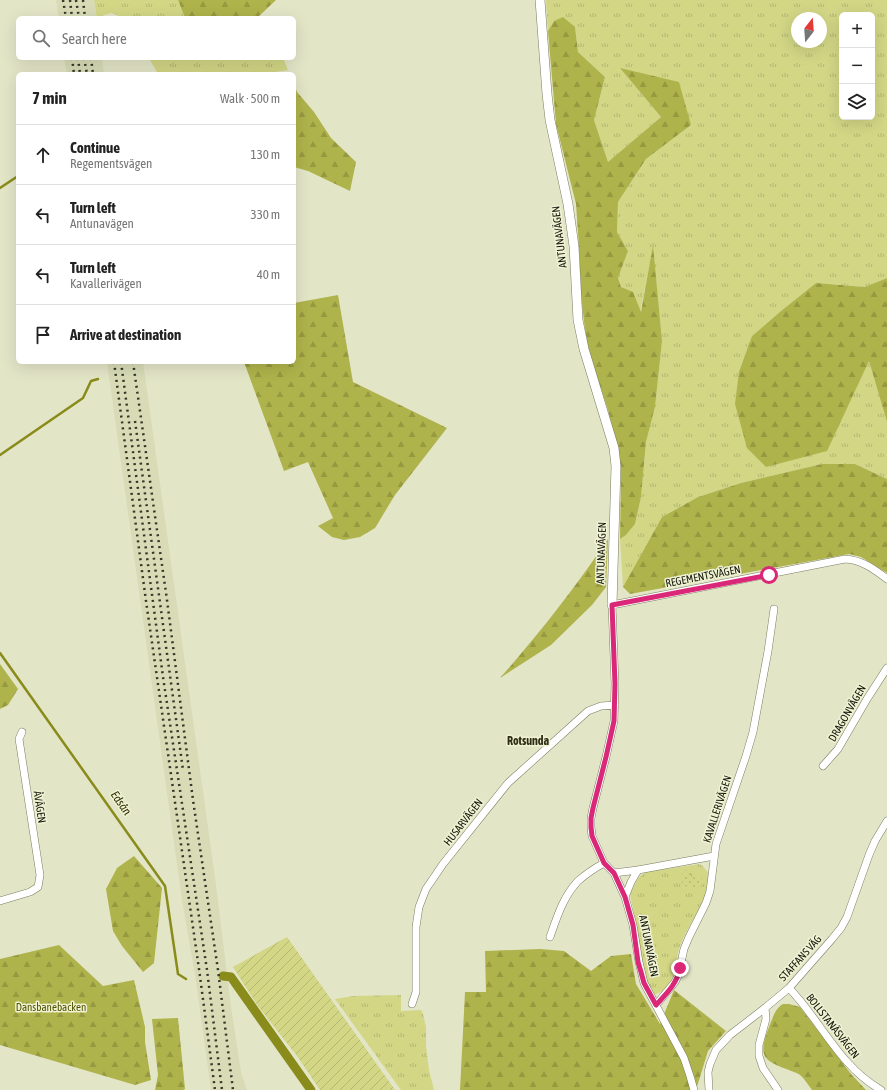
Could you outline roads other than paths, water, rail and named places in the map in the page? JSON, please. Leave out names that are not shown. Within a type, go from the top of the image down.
[{"type":"street","name":"ANTUNAVÄGEN","points":[[540,0],[550,120],[568,204],[574,246],[578,320],[584,349],[614,448],[616,460],[612,605],[615,705],[612,732],[591,818],[592,836],[604,863],[614,873],[625,897],[633,925],[638,962],[644,983],[684,1058],[694,1090]]},
{"type":"street","name":"REGEMENTSVÄGEN","points":[[612,605],[845,559],[853,559],[865,563],[887,579]]},
{"type":"street","name":"KAVALLERIVÄGEN","points":[[656,1005],[671,988],[678,976],[684,949],[706,903],[710,891],[713,878],[714,856],[720,832],[750,744],[764,676],[774,609]]},
{"type":"street","name":"DRAGONVÄGEN","points":[[823,766],[838,749],[887,668]]},
{"type":"street","name":"HUSARVÄGEN","points":[[412,1004],[416,992],[416,927],[419,907],[426,889],[443,864],[508,782],[588,711],[602,706],[615,705]]},
{"type":"street","name":"ÅVÄGEN","points":[[0,901],[30,892],[38,887],[40,875],[19,739],[22,732]]},
{"type":"street","name":"STAFFANS VÄG","points":[[708,1090],[708,1072],[716,1050],[730,1035],[788,988],[841,928],[849,911],[869,854],[887,821]]},
{"type":"street","points":[[614,873],[714,856]]},
{"type":"street","points":[[550,937],[563,901],[570,891],[578,881],[604,863]]},
{"type":"street","points":[[625,897],[638,870]]},
{"type":"street","name":"BOLLSTANÄSVÄGEN","points":[[788,988],[800,1001],[851,1067],[865,1080],[881,1090]]},
{"type":"street","points":[[765,1008],[766,1019],[759,1056],[764,1068],[778,1090]]},
{"type":"waterway","points":[[0,188],[16,177]]},
{"type":"waterway","points":[[0,455],[83,398],[91,381],[98,379]]},
{"type":"waterway","name":"Edsån","points":[[0,653],[165,886],[178,974],[186,979]]},
{"type":"waterway","name":"Edsån","points":[[223,976],[231,977],[311,1090]]},
{"type":"railway","points":[[63,0],[66,16]]},
{"type":"railway","points":[[70,0],[72,16]]},
{"type":"railway","points":[[76,0],[79,16]]},
{"type":"railway","points":[[83,0],[85,16]]},
{"type":"railway","points":[[72,60],[74,72]]},
{"type":"railway","points":[[78,60],[80,72]]},
{"type":"railway","points":[[84,60],[87,72]]},
{"type":"railway","points":[[91,60],[93,72]]},
{"type":"railway","points":[[114,364],[215,1090]]},
{"type":"railway","points":[[121,364],[163,677],[207,970],[222,1090]]},
{"type":"railway","points":[[133,364],[167,600],[193,800],[218,970],[233,1090]]},
{"type":"railway","points":[[135,421],[183,770]]},
{"type":"district","name":"Rotsunda","points":[[528,741]]},
{"type":"park label","name":"Dansbanebacken","points":[[51,1007]]}]
